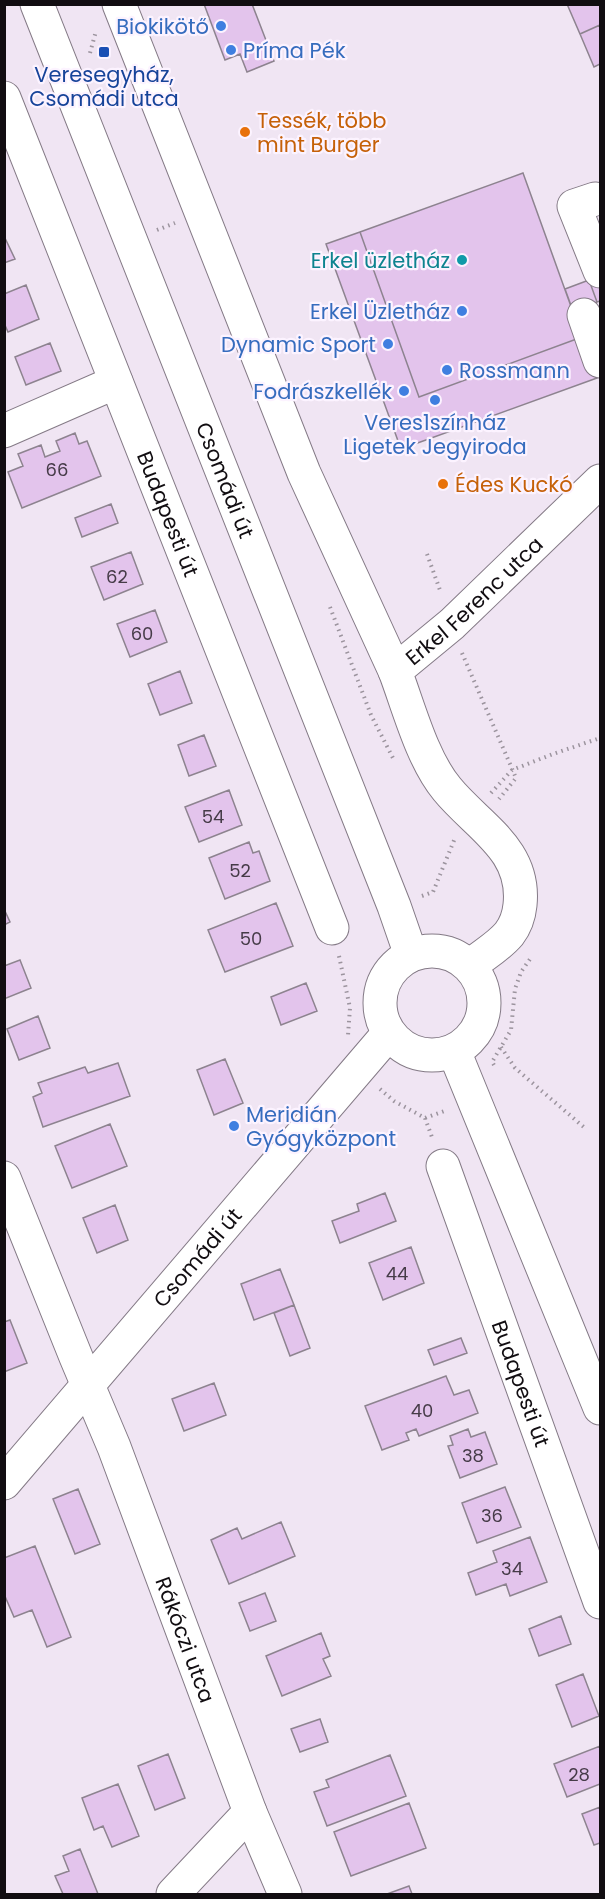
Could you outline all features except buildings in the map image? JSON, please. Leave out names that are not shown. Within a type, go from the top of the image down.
[{"type":"street","name":"Csomádi út","points":[[37,4],[394,906],[411,955]]},
{"type":"street","points":[[109,14],[304,473],[395,671]]},
{"type":"street","name":"Budapesti út","points":[[4,99],[332,928]]},
{"type":"street","points":[[584,315],[600,361]]},
{"type":"street","points":[[4,431],[116,382]]},
{"type":"street","name":"Erkel Ferenc utca","points":[[470,966],[510,933],[519,916],[521,895],[518,873],[507,852],[484,825],[446,788],[428,759],[395,671],[456,637],[600,481]]},
{"type":"street","points":[[426,950],[442,951],[457,956],[470,966],[479,980],[484,996],[484,1012],[478,1028],[468,1042],[454,1051],[431,1056],[418,1054],[397,1042],[382,1019],[380,1004],[382,989],[397,963],[426,950]]},
{"type":"street","name":"Csomádi út","points":[[4,1483],[389,1033]]},
{"type":"street","points":[[454,1051],[600,1408]]},
{"type":"street","name":"Budapesti út","points":[[443,1166],[600,1602]]},
{"type":"street","name":"Rákóczi utca","points":[[4,1178],[114,1447],[250,1812],[285,1894]]},
{"type":"street","points":[[173,1894],[250,1812]]},
{"type":"path","points":[[94,63],[90,52],[109,14]]},
{"type":"path","points":[[154,219],[158,230]]},
{"type":"path","points":[[427,554],[456,637],[516,778],[496,803]]},
{"type":"path","points":[[328,604],[371,715],[397,765]]},
{"type":"path","points":[[454,656],[456,637]]},
{"type":"path","points":[[488,796],[512,770],[600,738]]},
{"type":"path","points":[[394,906],[434,892],[458,831]]},
{"type":"path","points":[[332,928],[345,977],[350,1008],[348,1036],[335,1052],[394,1101],[426,1118],[475,1101]]},
{"type":"path","points":[[496,1071],[492,1062],[511,1030],[514,989],[521,972],[535,952]]},
{"type":"path","points":[[501,1047],[515,1068],[586,1129]]},
{"type":"place","name":"Biokikötő","points":[[221,26]]},
{"type":"place","name":"Príma Pék","points":[[231,50]]},
{"type":"place","name":"Veresegyház, Csomádi utca","points":[[104,52]]},
{"type":"place","name":"Tessék, több mint Burger","points":[[245,132]]},
{"type":"place","name":"Erkel üzletház","points":[[462,260]]},
{"type":"place","name":"Erkel Üzletház","points":[[462,311]]},
{"type":"place","name":"Dynamic Sport","points":[[388,344]]},
{"type":"place","name":"Rossmann","points":[[447,370]]},
{"type":"place","name":"Fodrászkellék","points":[[404,391]]},
{"type":"place","name":"Veres1színház Ligetek Jegyiroda","points":[[435,400]]},
{"type":"place","name":"Édes Kuckó","points":[[443,484]]},
{"type":"place","name":"Meridián Gyógyközpont","points":[[234,1126]]}]
